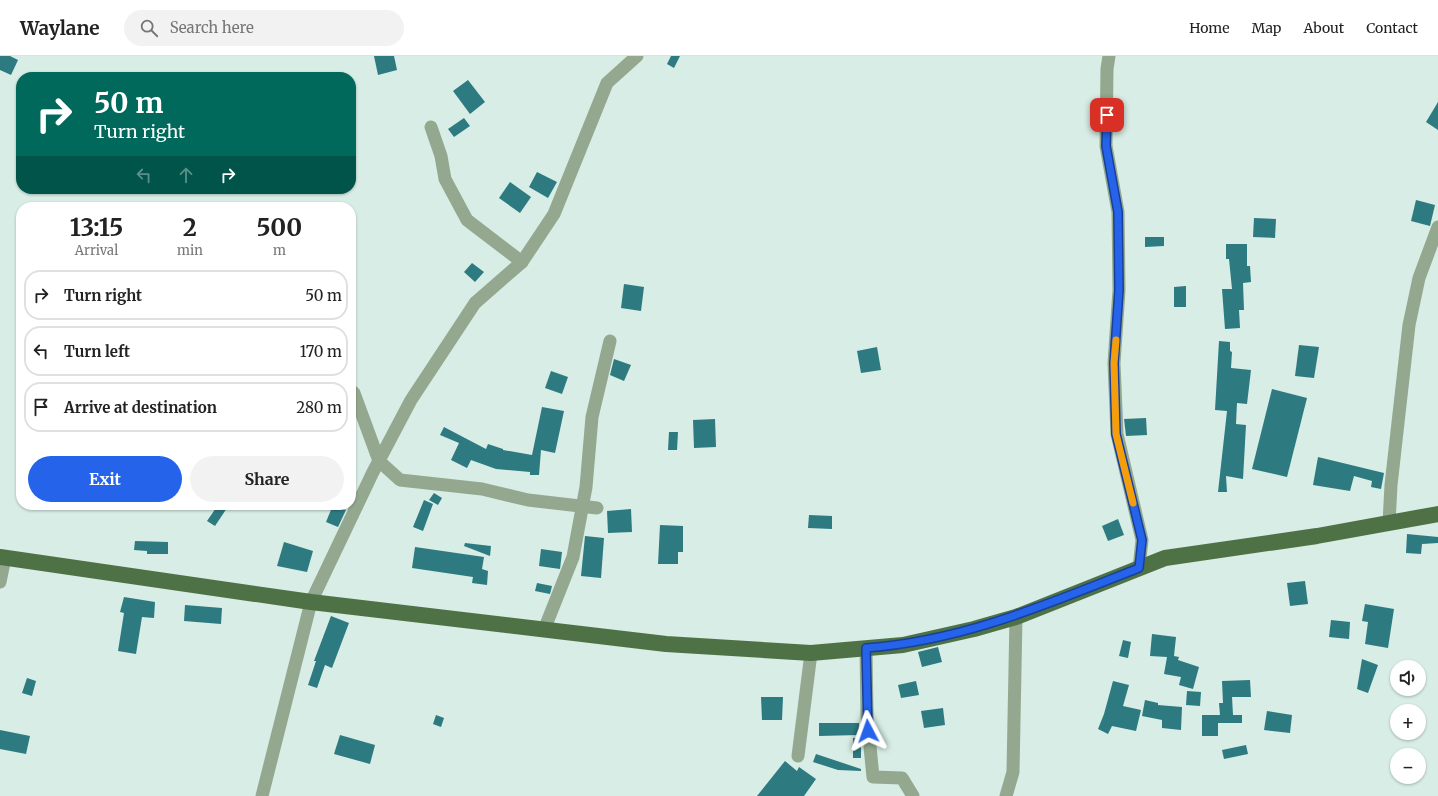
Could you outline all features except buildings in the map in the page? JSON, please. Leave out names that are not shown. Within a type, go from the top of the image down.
[{"type":"main road","points":[[2,558],[311,602],[544,630],[666,644],[811,653],[904,645],[974,629],[1016,617],[1165,558],[1317,536],[1438,514]]},
{"type":"street","points":[[356,508],[379,460],[412,400],[475,303],[522,262],[554,214],[607,83],[637,56]]},
{"type":"street","points":[[1109,56],[1107,69],[1106,146],[1118,212],[1119,290],[1114,363],[1116,434],[1142,540],[1139,568]]},
{"type":"street","points":[[431,127],[442,156],[445,179],[467,220],[522,262]]},
{"type":"street","points":[[1389,523],[1391,485],[1409,325],[1419,278],[1438,227]]},
{"type":"street","points":[[544,630],[573,557],[582,505],[592,417],[610,341]]},
{"type":"street","points":[[356,397],[379,460],[400,480],[482,489],[528,500],[582,505],[597,508]]},
{"type":"street","points":[[262,796],[311,602],[355,510]]},
{"type":"street","points":[[0,582],[2,558]]},
{"type":"street","points":[[1006,796],[1013,772],[1016,617]]},
{"type":"street","points":[[866,648],[867,716],[873,777],[902,778],[913,796]]},
{"type":"street","points":[[798,756],[811,653]]},
{"type":"slow traffic","points":[[1116,340],[1114,363],[1116,434],[1133,503]]},
{"type":"route","points":[[868,731],[866,648],[904,645],[974,629],[1016,617],[1139,568],[1142,540],[1116,434],[1114,363],[1119,290],[1118,212],[1106,146],[1107,115]]}]
